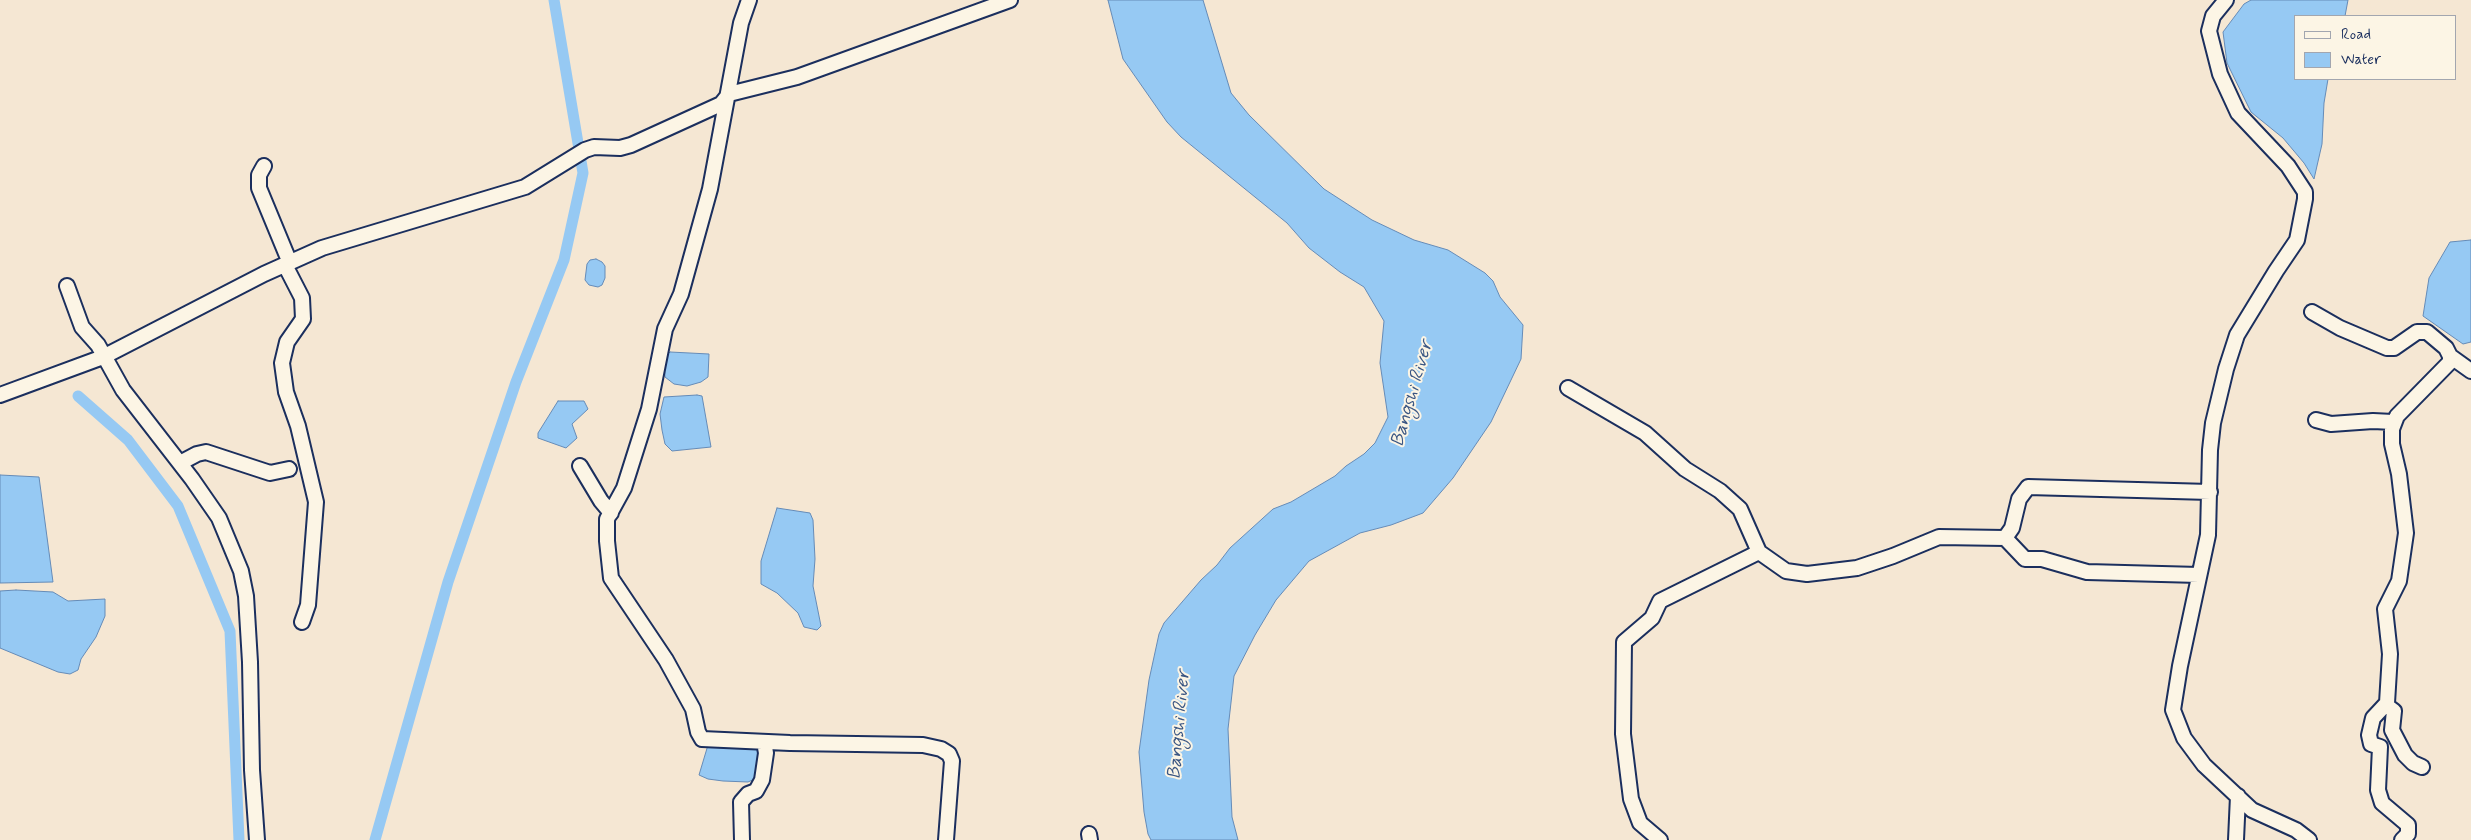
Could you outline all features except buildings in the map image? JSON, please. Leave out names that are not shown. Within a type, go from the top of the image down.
[{"type":"street","points":[[749,0],[741,23],[710,189],[681,294],[666,329],[649,409],[624,488],[607,519],[606,541],[611,578],[666,660],[693,709],[702,739],[922,745],[941,749],[949,754],[952,761],[946,840]]},
{"type":"street","points":[[0,395],[103,357],[322,248],[525,187],[585,150],[594,147],[620,148],[631,145],[721,104],[729,94],[797,77],[1010,0]]},
{"type":"street","points":[[2226,0],[2213,16],[2209,31],[2220,74],[2238,113],[2288,166],[2306,195],[2297,240],[2237,335],[2226,369],[2213,423],[2210,450],[2208,535],[2180,666],[2173,710],[2184,738],[2204,765],[2252,810],[2296,830],[2309,840]]},
{"type":"street","points":[[264,166],[260,175],[259,188],[302,298],[303,319],[287,342],[282,363],[286,392],[298,426],[316,502],[308,605],[302,622]]},
{"type":"street","points":[[67,286],[82,327],[98,345],[123,390],[180,463],[219,518],[241,571],[246,596],[250,662],[252,770],[257,840]]},
{"type":"street","points":[[2312,312],[2340,328],[2387,348],[2394,348],[2417,332],[2427,332],[2446,348],[2450,356],[2450,362],[2393,422],[2392,444],[2399,474],[2406,533],[2399,580],[2385,609],[2390,654],[2386,705],[2373,718],[2369,735],[2371,744],[2380,747],[2378,790],[2382,803],[2408,825],[2408,834],[2402,840]]},
{"type":"street","points":[[2450,356],[2471,371]]},
{"type":"street","points":[[1568,388],[1645,433],[1685,469],[1720,491],[1740,509],[1759,552],[1786,570],[1807,574],[1856,568],[1893,556],[1939,537],[1996,540],[2004,538],[2012,528],[2019,499],[2028,488],[2210,492]]},
{"type":"street","points":[[2316,420],[2331,424],[2373,421],[2393,422]]},
{"type":"street","points":[[180,463],[197,454],[206,452],[270,473],[289,468]]},
{"type":"street","points":[[580,466],[601,501],[611,512]]},
{"type":"street","points":[[2004,538],[2025,559],[2042,559],[2087,572],[2199,575]]},
{"type":"street","points":[[1660,840],[1640,823],[1631,799],[1624,734],[1624,642],[1652,618],[1660,601],[1759,552]]},
{"type":"street","points":[[2386,705],[2394,711],[2392,730],[2405,754],[2412,763],[2422,767]]},
{"type":"street","points":[[742,840],[741,802],[748,794],[756,791],[762,780],[766,753],[764,742]]},
{"type":"street","points":[[2236,840],[2238,796]]},
{"type":"water","name":"Bangshi River","points":[[1108,0],[1203,0],[1231,93],[1249,115],[1324,189],[1372,220],[1414,240],[1448,250],[1485,273],[1493,281],[1500,297],[1523,325],[1521,359],[1491,422],[1453,478],[1423,513],[1391,525],[1360,533],[1309,561],[1276,600],[1255,635],[1234,676],[1228,729],[1232,817],[1238,840],[1151,840],[1148,834],[1144,812],[1139,752],[1149,680],[1159,634],[1164,623],[1230,548],[1273,509],[1291,502],[1335,476],[1375,443],[1388,417],[1380,363],[1384,321],[1364,287],[1340,272],[1309,248],[1287,223],[1181,137],[1167,122],[1123,59]]},
{"type":"water","points":[[2251,0],[2348,0],[2345,15],[2294,15],[2294,80],[2328,80],[2324,103],[2322,144],[2314,179],[2304,163],[2283,138],[2251,112],[2227,63],[2223,32],[2244,4]]},
{"type":"water","points":[[2471,240],[2471,342],[2463,344],[2423,316],[2429,278],[2450,242]]},
{"type":"water","points":[[596,259],[605,266],[605,278],[602,285],[598,287],[589,285],[585,280],[587,264],[590,260]]},
{"type":"water","points":[[670,352],[709,354],[708,377],[701,382],[687,386],[674,384],[665,377],[664,358]]},
{"type":"water","points":[[702,396],[711,447],[672,451],[665,444],[662,430],[660,414],[664,397]]},
{"type":"water","points":[[558,401],[584,401],[588,409],[572,424],[577,438],[566,448],[538,438],[538,433]]},
{"type":"water","points":[[0,475],[39,477],[53,582],[0,583]]},
{"type":"water","points":[[777,508],[810,513],[813,520],[815,559],[813,586],[821,626],[817,630],[804,627],[798,613],[777,593],[761,584],[761,561]]},
{"type":"water","points":[[0,591],[53,592],[68,601],[105,599],[105,616],[96,637],[81,659],[78,670],[70,674],[58,672],[0,648]]},
{"type":"water","points":[[708,745],[757,746],[761,755],[757,778],[748,782],[723,781],[708,779],[699,775]]},
{"type":"waterway","points":[[375,840],[448,582],[516,382],[564,260],[583,173],[554,0]]},
{"type":"waterway","points":[[78,396],[128,440],[178,506],[230,631],[239,840]]}]
